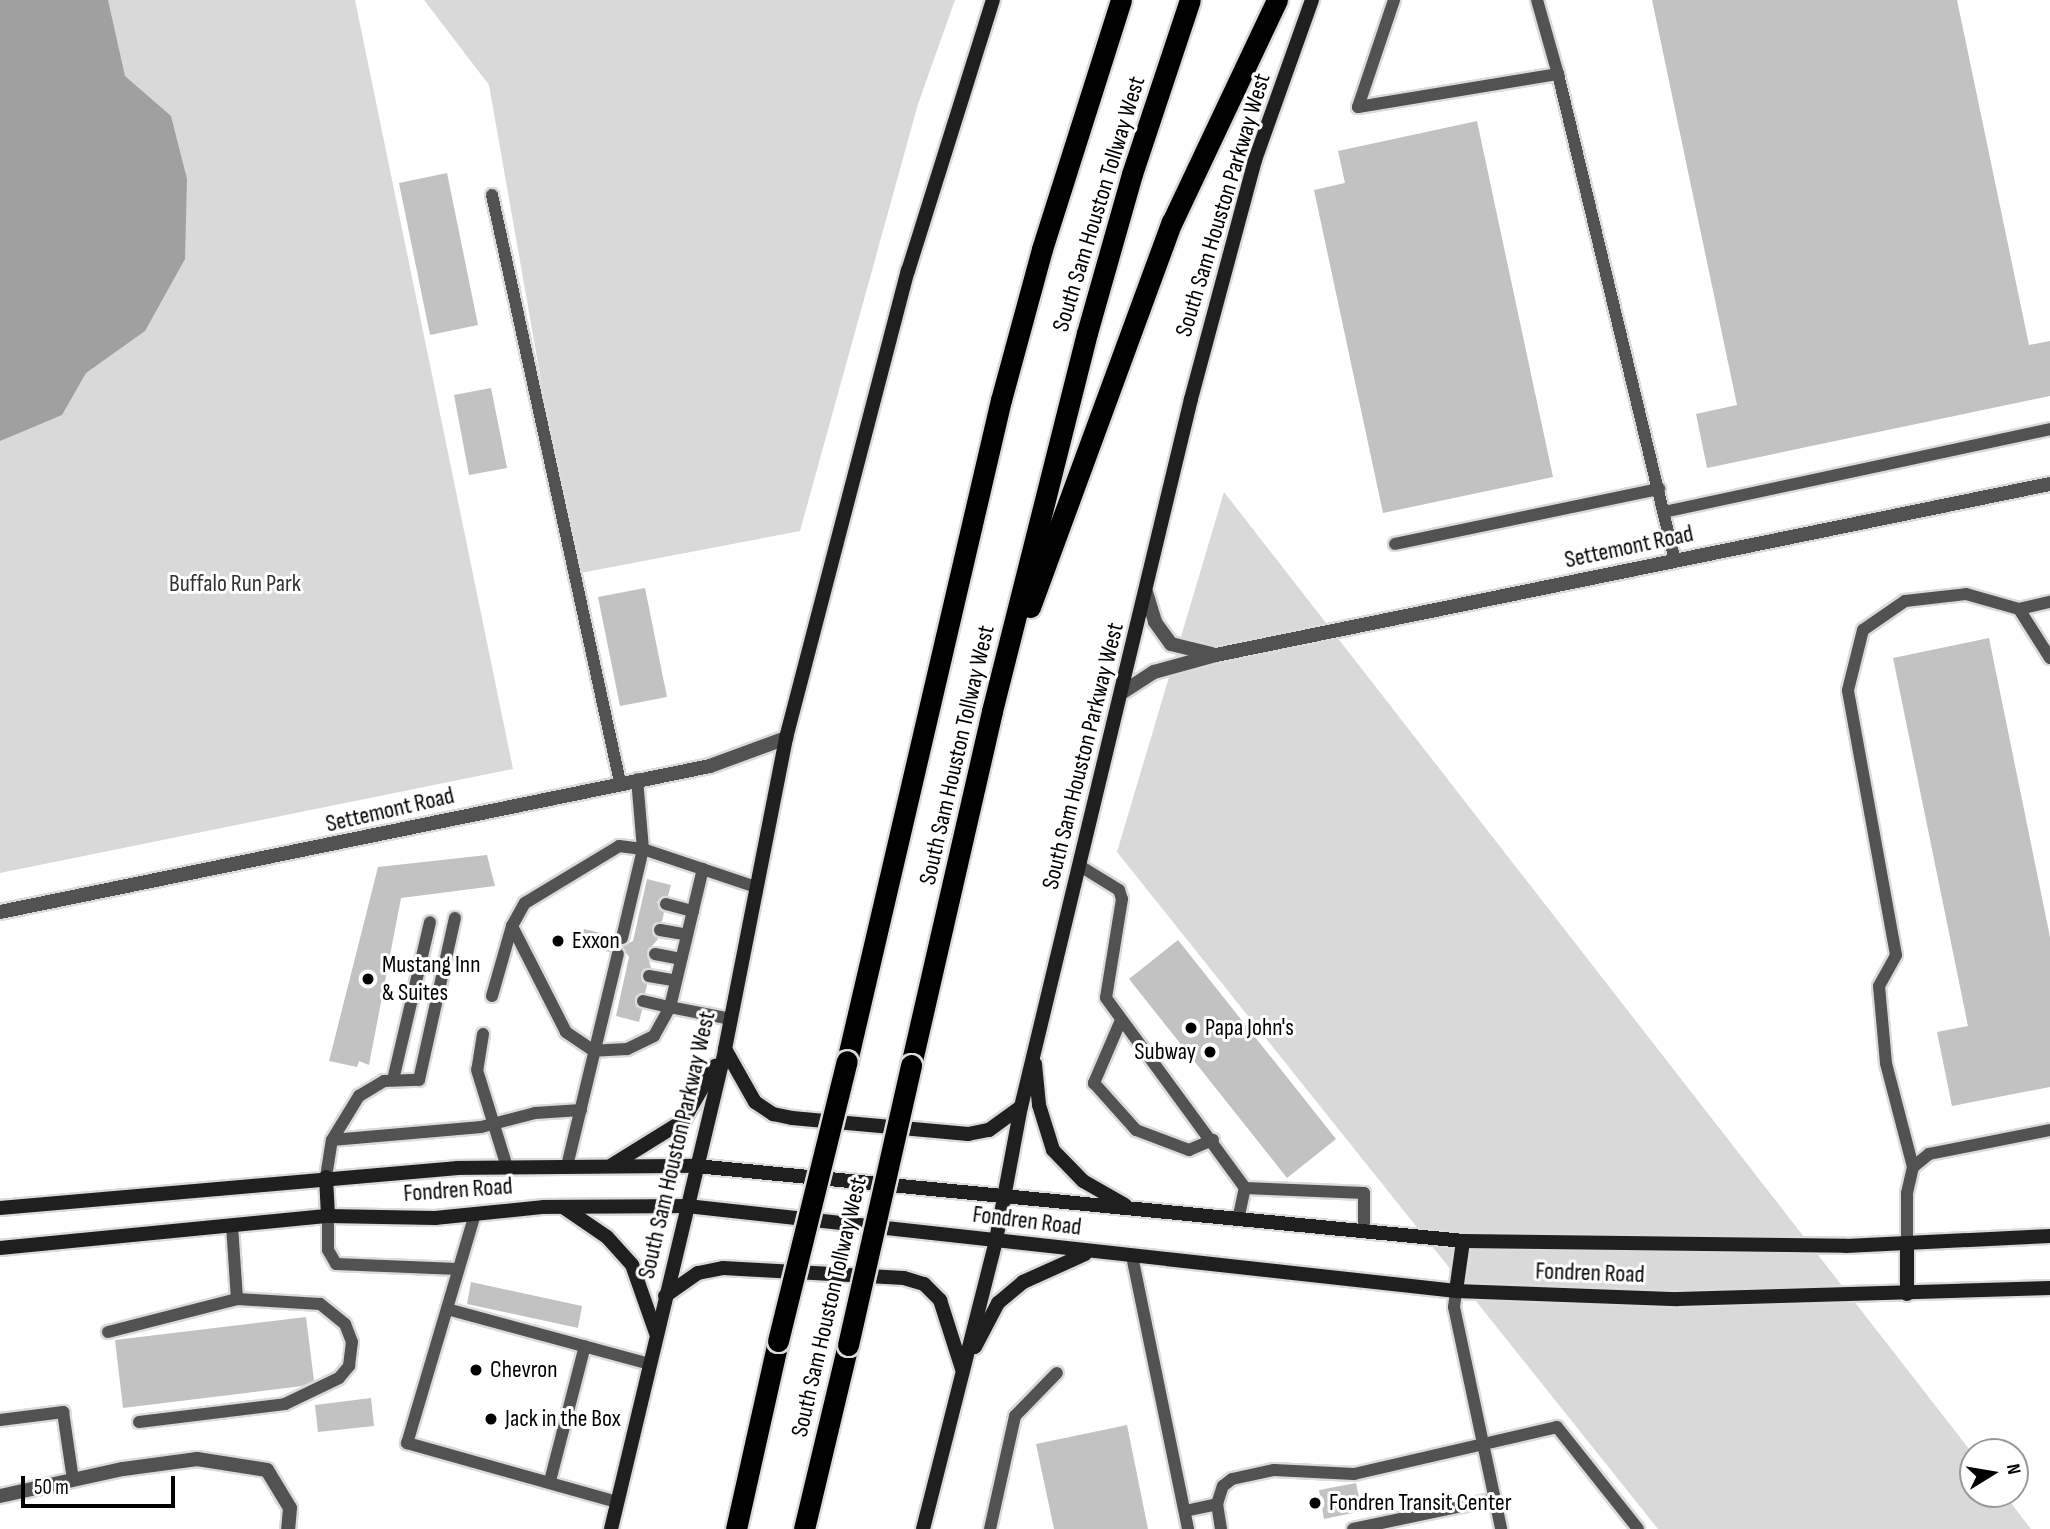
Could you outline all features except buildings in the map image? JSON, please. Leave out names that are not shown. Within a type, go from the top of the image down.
[{"type":"highway","points":[[1042,249],[1107,0]]},
{"type":"highway","name":"South Sam Houston Tollway West","points":[[736,1528],[778,1341],[847,1060],[964,545],[1042,249],[1121,0]]},
{"type":"highway","name":"South Sam Houston Tollway West","points":[[804,1529],[992,711],[1087,333],[1132,174],[1190,0]]},
{"type":"highway","points":[[992,711],[1172,222],[1277,0]]},
{"type":"main road","name":"South Sam Houston Parkway West","points":[[611,1529],[725,1049],[786,738],[908,271],[993,0]]},
{"type":"main road","name":"South Sam Houston Parkway West","points":[[923,1529],[996,1240],[1021,1107],[1123,692],[1191,399],[1255,160],[1312,0]]},
{"type":"main road","points":[[725,1049],[755,1102],[792,1118],[968,1134],[989,1130],[1021,1107]]},
{"type":"main road","points":[[609,1166],[683,1121],[725,1049]]},
{"type":"main road","points":[[1034,1054],[1039,1105],[1053,1150],[1083,1181],[1129,1207]]},
{"type":"main road","name":"Fondren Road","points":[[0,1208],[326,1177],[507,1167],[696,1166],[1004,1193],[1238,1220],[1463,1241],[1650,1246],[1907,1243],[2050,1236]]},
{"type":"main road","points":[[326,1177],[328,1216]]},
{"type":"main road","name":"Fondren Road","points":[[0,1248],[328,1216],[475,1214],[563,1207],[687,1206],[1456,1291],[1678,1299],[2050,1288]]},
{"type":"main road","points":[[563,1207],[607,1237],[632,1265],[657,1334]]},
{"type":"main road","points":[[1456,1291],[1463,1241]]},
{"type":"main road","points":[[1907,1243],[1908,1294]]},
{"type":"main road","points":[[962,1370],[998,1303],[1047,1269],[1094,1252]]},
{"type":"main road","points":[[665,1296],[698,1273],[723,1268],[904,1278],[924,1284],[940,1300],[962,1370]]},
{"type":"street","name":"Settemont Road","points":[[1123,692],[1154,672],[1216,655],[2050,484]]},
{"type":"street","name":"Settemont Road","points":[[1146,592],[1155,622],[1171,644],[1216,655]]},
{"type":"street","name":"Settemont Road","points":[[0,912],[313,850],[620,782],[710,766],[786,738]]},
{"type":"street","points":[[0,1496],[73,1480],[197,1460],[267,1470],[290,1508],[288,1529]]},
{"type":"lane","points":[[1394,0],[1357,107],[1558,74]]},
{"type":"lane","points":[[1537,0],[1558,74],[1675,561]]},
{"type":"lane","points":[[492,195],[620,782]]},
{"type":"lane","points":[[1664,512],[2050,429]]},
{"type":"lane","points":[[1395,544],[1659,489]]},
{"type":"lane","points":[[1907,1243],[1907,1193],[1913,1167],[1886,1063],[1879,985],[1896,954],[1848,690],[1863,629],[1905,601],[1966,594],[2019,608],[2050,602]]},
{"type":"lane","points":[[2019,608],[2050,657]]},
{"type":"lane","points":[[622,938],[631,923],[638,897],[643,849],[638,779]]},
{"type":"lane","points":[[492,996],[512,926],[525,903],[619,846],[643,849],[757,887]]},
{"type":"lane","points":[[1080,866],[1119,890],[1122,899],[1105,985],[1106,998],[1213,1140],[1245,1188],[1238,1220]]},
{"type":"lane","points":[[512,926],[566,1032],[594,1051],[627,1049],[654,1036],[670,1007],[703,869]]},
{"type":"lane","points":[[666,904],[693,911]]},
{"type":"lane","points":[[326,1177],[332,1140],[359,1096],[393,1080],[419,1080],[455,918]]},
{"type":"lane","points":[[393,1080],[430,922]]},
{"type":"lane","points":[[660,930],[687,935]]},
{"type":"lane","points":[[567,1166],[594,1051],[614,995],[620,970],[618,954]]},
{"type":"lane","points":[[654,954],[681,959]]},
{"type":"lane","points":[[649,975],[676,981]]},
{"type":"lane","points":[[643,1001],[731,1019]]},
{"type":"lane","points":[[1121,1020],[1094,1083],[1136,1130],[1189,1150],[1213,1140]]},
{"type":"lane","points":[[483,1034],[477,1070],[507,1167]]},
{"type":"lane","points":[[332,1140],[495,1123],[535,1113],[581,1110]]},
{"type":"lane","points":[[1913,1167],[1929,1154],[2050,1130]]},
{"type":"lane","points":[[1245,1188],[1364,1193],[1364,1233]]},
{"type":"lane","points":[[475,1214],[407,1443],[617,1502]]},
{"type":"lane","points":[[328,1216],[328,1250],[336,1264],[458,1269]]},
{"type":"lane","points":[[232,1226],[237,1299]]},
{"type":"lane","points":[[1132,1256],[1188,1529]]},
{"type":"lane","points":[[1456,1291],[1454,1307],[1501,1529]]},
{"type":"lane","points":[[108,1332],[237,1299],[320,1304],[345,1324],[352,1342],[349,1366],[340,1378],[285,1404],[139,1422]]},
{"type":"lane","points":[[447,1309],[650,1364]]},
{"type":"lane","points":[[550,1481],[585,1346]]},
{"type":"lane","points":[[990,1529],[1015,1416],[1057,1373]]},
{"type":"lane","points":[[0,1420],[63,1412],[73,1480]]},
{"type":"lane","points":[[1222,1529],[1217,1504],[1223,1486],[1232,1479],[1274,1470],[1354,1474],[1484,1446],[1556,1427],[1638,1529]]},
{"type":"lane","points":[[1353,1529],[1495,1499]]},
{"type":"lane","points":[[1185,1511],[1217,1504]]},
{"type":"green space","name":"Buffalo Run Park","points":[[0,0],[355,0],[513,769],[0,873]]},
{"type":"green space","points":[[424,0],[955,0],[918,104],[800,531],[575,574],[489,85]]},
{"type":"green space","points":[[1224,492],[1961,1438],[1959,1508],[2015,1508],[2031,1529],[1658,1529],[1117,852]]},
{"type":"shaded area","points":[[0,0],[108,0],[125,76],[171,116],[187,179],[185,259],[145,331],[86,373],[62,415],[0,441]]},
{"type":"place","name":"Exxon","points":[[558,941]]},
{"type":"place","name":"Mustang Inn & Suites","points":[[368,979]]},
{"type":"place","name":"Papa John's","points":[[1191,1028]]},
{"type":"place","name":"Subway","points":[[1210,1052]]},
{"type":"place","name":"Chevron","points":[[476,1370]]},
{"type":"place","name":"Jack in the Box","points":[[491,1419]]},
{"type":"place","name":"Fondren Transit Center","points":[[1315,1503]]}]
